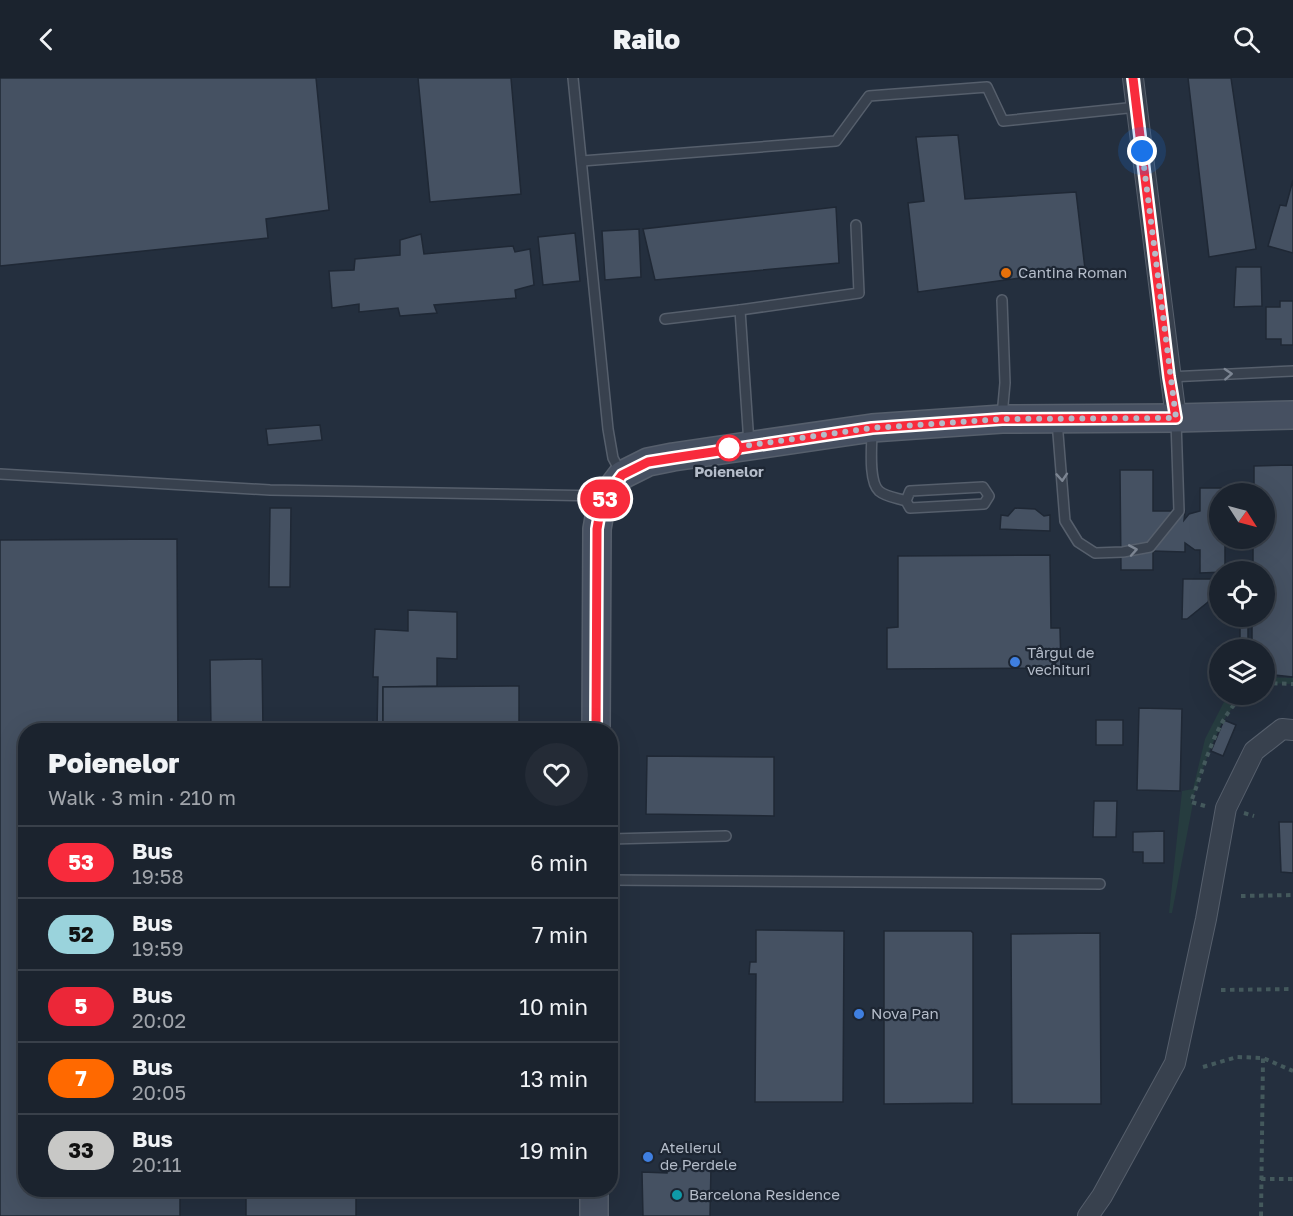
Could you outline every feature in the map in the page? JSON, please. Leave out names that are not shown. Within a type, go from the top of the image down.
[{"type":"main road","points":[[596,723],[597,529],[600,512],[606,496],[622,475],[648,462],[872,428],[1002,419],[1293,415]]},
{"type":"main road","points":[[594,1197],[594,1216]]},
{"type":"street","points":[[1133,78],[1169,377],[1176,418]]},
{"type":"street","points":[[1088,1216],[1102,1196],[1175,1063],[1206,919],[1226,808],[1254,751],[1282,729],[1293,730]]},
{"type":"lane","points":[[573,78],[608,429],[613,458],[622,475]]},
{"type":"lane","points":[[582,161],[836,141],[869,96],[987,87],[1003,121],[1137,107]]},
{"type":"lane","points":[[665,319],[859,293],[856,225]]},
{"type":"lane","points":[[1002,300],[1005,383],[1002,419]]},
{"type":"lane","points":[[740,310],[749,446]]},
{"type":"lane","points":[[1169,377],[1293,371]]},
{"type":"lane","points":[[1057,419],[1065,521],[1078,542],[1095,553],[1124,552],[1150,547],[1179,511],[1176,418]]},
{"type":"lane","points":[[872,428],[872,477],[877,489],[885,495],[906,501],[910,508],[984,504],[989,496],[983,487],[910,491],[906,501]]},
{"type":"lane","points":[[0,474],[270,490],[606,496]]},
{"type":"lane","points":[[618,839],[726,836]]},
{"type":"lane","points":[[618,880],[1100,884]]},
{"type":"path","points":[[1275,683],[1293,684]]},
{"type":"path","points":[[1234,705],[1224,720],[1191,802],[1254,816]]},
{"type":"path","points":[[1241,896],[1293,894]]},
{"type":"path","points":[[1221,990],[1293,989]]},
{"type":"path","points":[[1203,1067],[1237,1057],[1263,1058],[1293,1071]]},
{"type":"path","points":[[1261,1216],[1263,1058]]},
{"type":"path","points":[[1261,1179],[1293,1179]]},
{"type":"green space","points":[[1275,677],[1293,678],[1293,684],[1275,683]]},
{"type":"green space","points":[[1222,705],[1234,705],[1212,744],[1191,802],[1193,803],[1172,913],[1169,913],[1182,791],[1193,789],[1205,739]]},
{"type":"building","points":[[0,78],[316,78],[329,210],[266,219],[268,238],[0,266]]},
{"type":"building","points":[[418,78],[511,78],[521,194],[430,202]]},
{"type":"building","points":[[1188,78],[1231,78],[1256,249],[1209,257]]},
{"type":"building","points":[[958,135],[965,199],[1076,192],[1085,269],[918,292],[908,203],[924,201],[916,137]]},
{"type":"building","points":[[1293,180],[1293,253],[1268,246],[1280,205],[1286,206]]},
{"type":"building","points":[[836,207],[839,263],[655,280],[643,229]]},
{"type":"building","points":[[639,229],[641,277],[605,280],[602,231]]},
{"type":"building","points":[[575,233],[580,281],[543,285],[538,237]]},
{"type":"building","points":[[421,234],[424,254],[513,246],[515,252],[530,249],[534,285],[515,290],[516,298],[434,305],[437,313],[400,316],[398,308],[359,312],[359,304],[332,308],[329,271],[354,270],[355,259],[400,255],[400,240]]},
{"type":"building","points":[[1236,267],[1261,267],[1262,306],[1234,307]]},
{"type":"building","points":[[1280,301],[1293,301],[1293,345],[1281,345],[1281,339],[1266,339],[1266,307],[1280,307]]},
{"type":"building","points":[[320,425],[322,440],[268,445],[266,429]]},
{"type":"building","points":[[1293,465],[1293,677],[1275,675],[1275,639],[1252,639],[1252,627],[1275,627],[1275,561],[1253,561],[1253,549],[1275,549],[1275,483],[1254,483],[1254,466]]},
{"type":"building","points":[[1120,470],[1153,470],[1153,511],[1185,511],[1184,520],[1189,514],[1200,511],[1200,488],[1209,488],[1209,549],[1225,549],[1225,561],[1209,561],[1209,573],[1200,573],[1200,550],[1195,550],[1185,543],[1185,552],[1153,551],[1153,570],[1121,570]]},
{"type":"building","points":[[270,508],[291,508],[290,587],[269,587]]},
{"type":"building","points":[[1015,508],[1035,509],[1044,516],[1050,515],[1050,531],[1000,529],[1001,515],[1008,516]]},
{"type":"building","points":[[177,539],[178,723],[18,723],[18,1197],[180,1197],[180,1216],[0,1216],[0,540]]},
{"type":"building","points":[[1050,555],[1051,628],[1060,628],[1061,668],[887,669],[887,628],[898,627],[898,556]]},
{"type":"building","points":[[1183,579],[1209,579],[1208,602],[1187,619],[1182,619]]},
{"type":"building","points":[[408,610],[457,612],[457,659],[437,658],[437,686],[383,687],[383,723],[377,723],[378,677],[373,677],[375,629],[408,631]]},
{"type":"building","points":[[1240,627],[1248,627],[1248,639],[1240,639]]},
{"type":"building","points":[[262,659],[263,723],[211,723],[210,660]]},
{"type":"building","points":[[519,686],[519,723],[383,723],[383,687]]},
{"type":"building","points":[[1139,708],[1182,709],[1180,791],[1137,790]]},
{"type":"building","points":[[1096,720],[1123,720],[1123,745],[1096,745]]},
{"type":"building","points":[[1224,720],[1236,725],[1223,756],[1211,751]]},
{"type":"building","points":[[647,756],[774,757],[774,816],[646,814]]},
{"type":"building","points":[[1094,801],[1117,801],[1116,837],[1093,837]]},
{"type":"building","points":[[1279,822],[1293,822],[1293,873],[1281,872]]},
{"type":"building","points":[[1164,831],[1164,863],[1143,863],[1143,852],[1133,852],[1133,832]]},
{"type":"building","points":[[756,930],[844,931],[843,1102],[755,1102],[756,974],[749,974],[750,962],[756,962]]},
{"type":"building","points":[[884,931],[971,931],[973,933],[973,1103],[884,1104]]},
{"type":"building","points":[[1100,933],[1101,1104],[1012,1104],[1011,934]]},
{"type":"building","name":"Barcelona Residence","points":[[711,1166],[710,1216],[643,1216],[642,1172],[667,1173],[667,1167]]},
{"type":"building","points":[[246,1197],[356,1197],[356,1216],[246,1216]]},
{"type":"bus line","name":"53","points":[[596,723],[597,529],[606,496],[622,475],[634,468],[648,462],[723,449],[872,428],[1002,419],[1176,418],[1169,377],[1133,78]]},
{"type":"place","name":"Cantina Roman","points":[[1006,273]]},
{"type":"place","name":"Poienelor","points":[[729,448]]},
{"type":"place","name":"Târgul de vechituri","points":[[1015,662]]},
{"type":"place","name":"Nova Pan","points":[[859,1014]]},
{"type":"place","name":"Atelierul de Perdele","points":[[648,1157]]},
{"type":"place","name":"Barcelona Residence","points":[[677,1195]]},
{"type":"route","points":[[729,448],[723,449],[872,428],[1002,419],[1176,418],[1142,151]]}]
